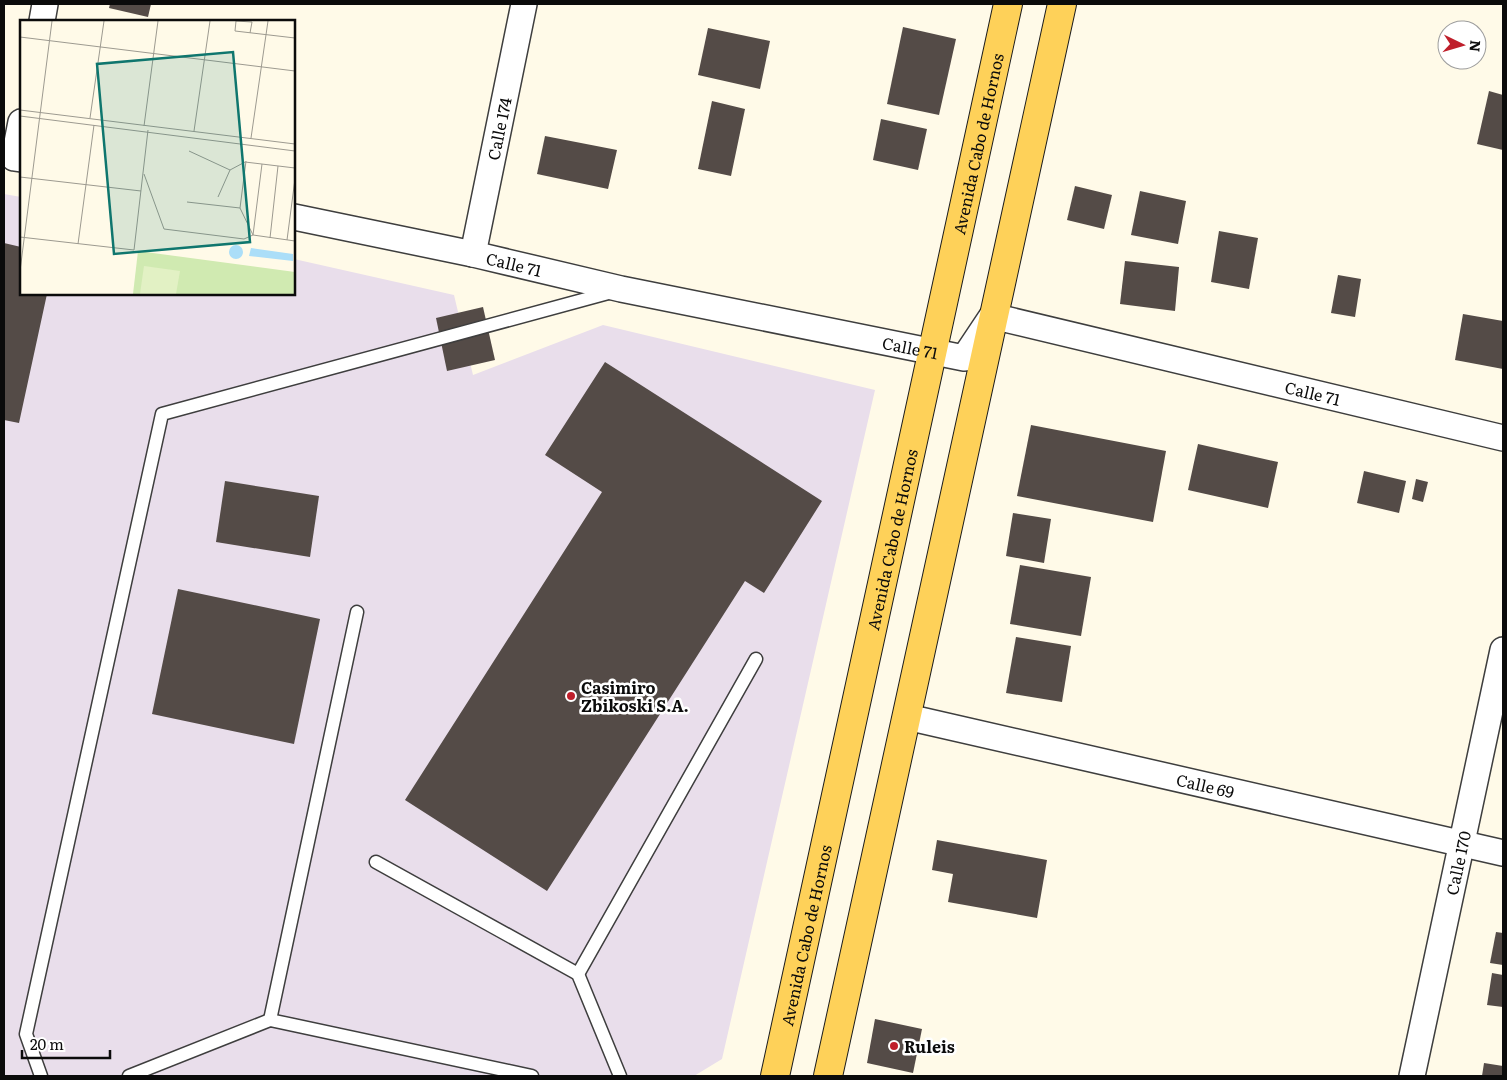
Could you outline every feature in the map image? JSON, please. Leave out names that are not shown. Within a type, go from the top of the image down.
[{"type":"main road","name":"Avenida Cabo de Hornos","points":[[775,1076],[1008,4]]},
{"type":"main road","points":[[828,1076],[992,316],[1062,4]]},
{"type":"street","points":[[42,20],[45,4]]},
{"type":"street","name":"Calle 174","points":[[472,254],[524,4]]},
{"type":"street","points":[[18,158],[20,134]]},
{"type":"street","name":"Calle 71","points":[[295,217],[472,254],[621,289],[964,358],[992,316],[1503,438]]},
{"type":"street","name":"Calle 170","points":[[1412,1076],[1503,650]]},
{"type":"street","name":"Calle 69","points":[[907,717],[1503,853]]},
{"type":"lane","points":[[41,1076],[26,1034],[162,414],[621,289]]},
{"type":"lane","points":[[270,1020],[357,612]]},
{"type":"lane","points":[[578,974],[756,659]]},
{"type":"lane","points":[[376,862],[578,974],[620,1076]]},
{"type":"lane","points":[[129,1076],[270,1020],[532,1076]]},
{"type":"shaded area","points":[[4,194],[20,197],[20,295],[295,295],[295,259],[454,295],[473,375],[603,325],[875,390],[722,1059],[694,1076],[4,1076]]},
{"type":"building","points":[[110,4],[151,4],[148,17],[109,8]]},
{"type":"building","points":[[903,27],[956,39],[939,115],[887,104]]},
{"type":"building","points":[[708,28],[770,41],[760,89],[698,75]]},
{"type":"building","points":[[1489,91],[1503,95],[1503,150],[1477,144]]},
{"type":"building","points":[[712,101],[745,109],[731,176],[698,169]]},
{"type":"building","points":[[881,119],[927,129],[918,170],[873,160]]},
{"type":"building","points":[[545,136],[617,150],[608,189],[537,174]]},
{"type":"building","points":[[1075,186],[1112,195],[1104,229],[1067,220]]},
{"type":"building","points":[[1140,191],[1186,201],[1178,244],[1131,235]]},
{"type":"building","points":[[1219,231],[1258,238],[1249,289],[1211,282]]},
{"type":"building","points":[[4,243],[20,247],[20,295],[47,295],[19,423],[4,420]]},
{"type":"building","points":[[1125,261],[1179,267],[1175,311],[1120,304]]},
{"type":"building","points":[[1338,275],[1361,279],[1355,317],[1331,313]]},
{"type":"building","points":[[483,307],[495,360],[447,371],[436,318]]},
{"type":"building","points":[[1463,314],[1503,321],[1503,369],[1455,360]]},
{"type":"building","name":"Casimiro Zbikoski S.A.","points":[[605,362],[822,501],[764,593],[745,581],[547,891],[405,800],[602,492],[545,455]]},
{"type":"building","points":[[1031,425],[1166,451],[1153,522],[1017,496]]},
{"type":"building","points":[[1198,444],[1278,462],[1268,508],[1188,490]]},
{"type":"building","points":[[1364,471],[1406,481],[1399,513],[1357,503]]},
{"type":"building","points":[[1416,479],[1428,482],[1423,502],[1412,499]]},
{"type":"building","points":[[225,481],[319,496],[310,557],[216,542]]},
{"type":"building","points":[[1013,513],[1051,519],[1044,563],[1006,556]]},
{"type":"building","points":[[1020,565],[1091,577],[1081,636],[1010,624]]},
{"type":"building","points":[[178,589],[320,619],[294,744],[152,714]]},
{"type":"building","points":[[1016,637],[1071,646],[1062,702],[1006,693]]},
{"type":"building","points":[[937,840],[1047,860],[1037,918],[948,902],[953,874],[932,870]]},
{"type":"building","points":[[1496,932],[1503,933],[1503,965],[1490,963]]},
{"type":"building","points":[[1492,973],[1503,975],[1503,1007],[1487,1005]]},
{"type":"building","name":"Ruleis","points":[[875,1019],[922,1029],[913,1073],[867,1063]]},
{"type":"building","points":[[1484,1063],[1503,1066],[1503,1076],[1482,1076]]},
{"type":"place","name":"Casimiro Zbikoski S.A.","points":[[571,696]]},
{"type":"place","name":"Ruleis","points":[[894,1046]]}]
